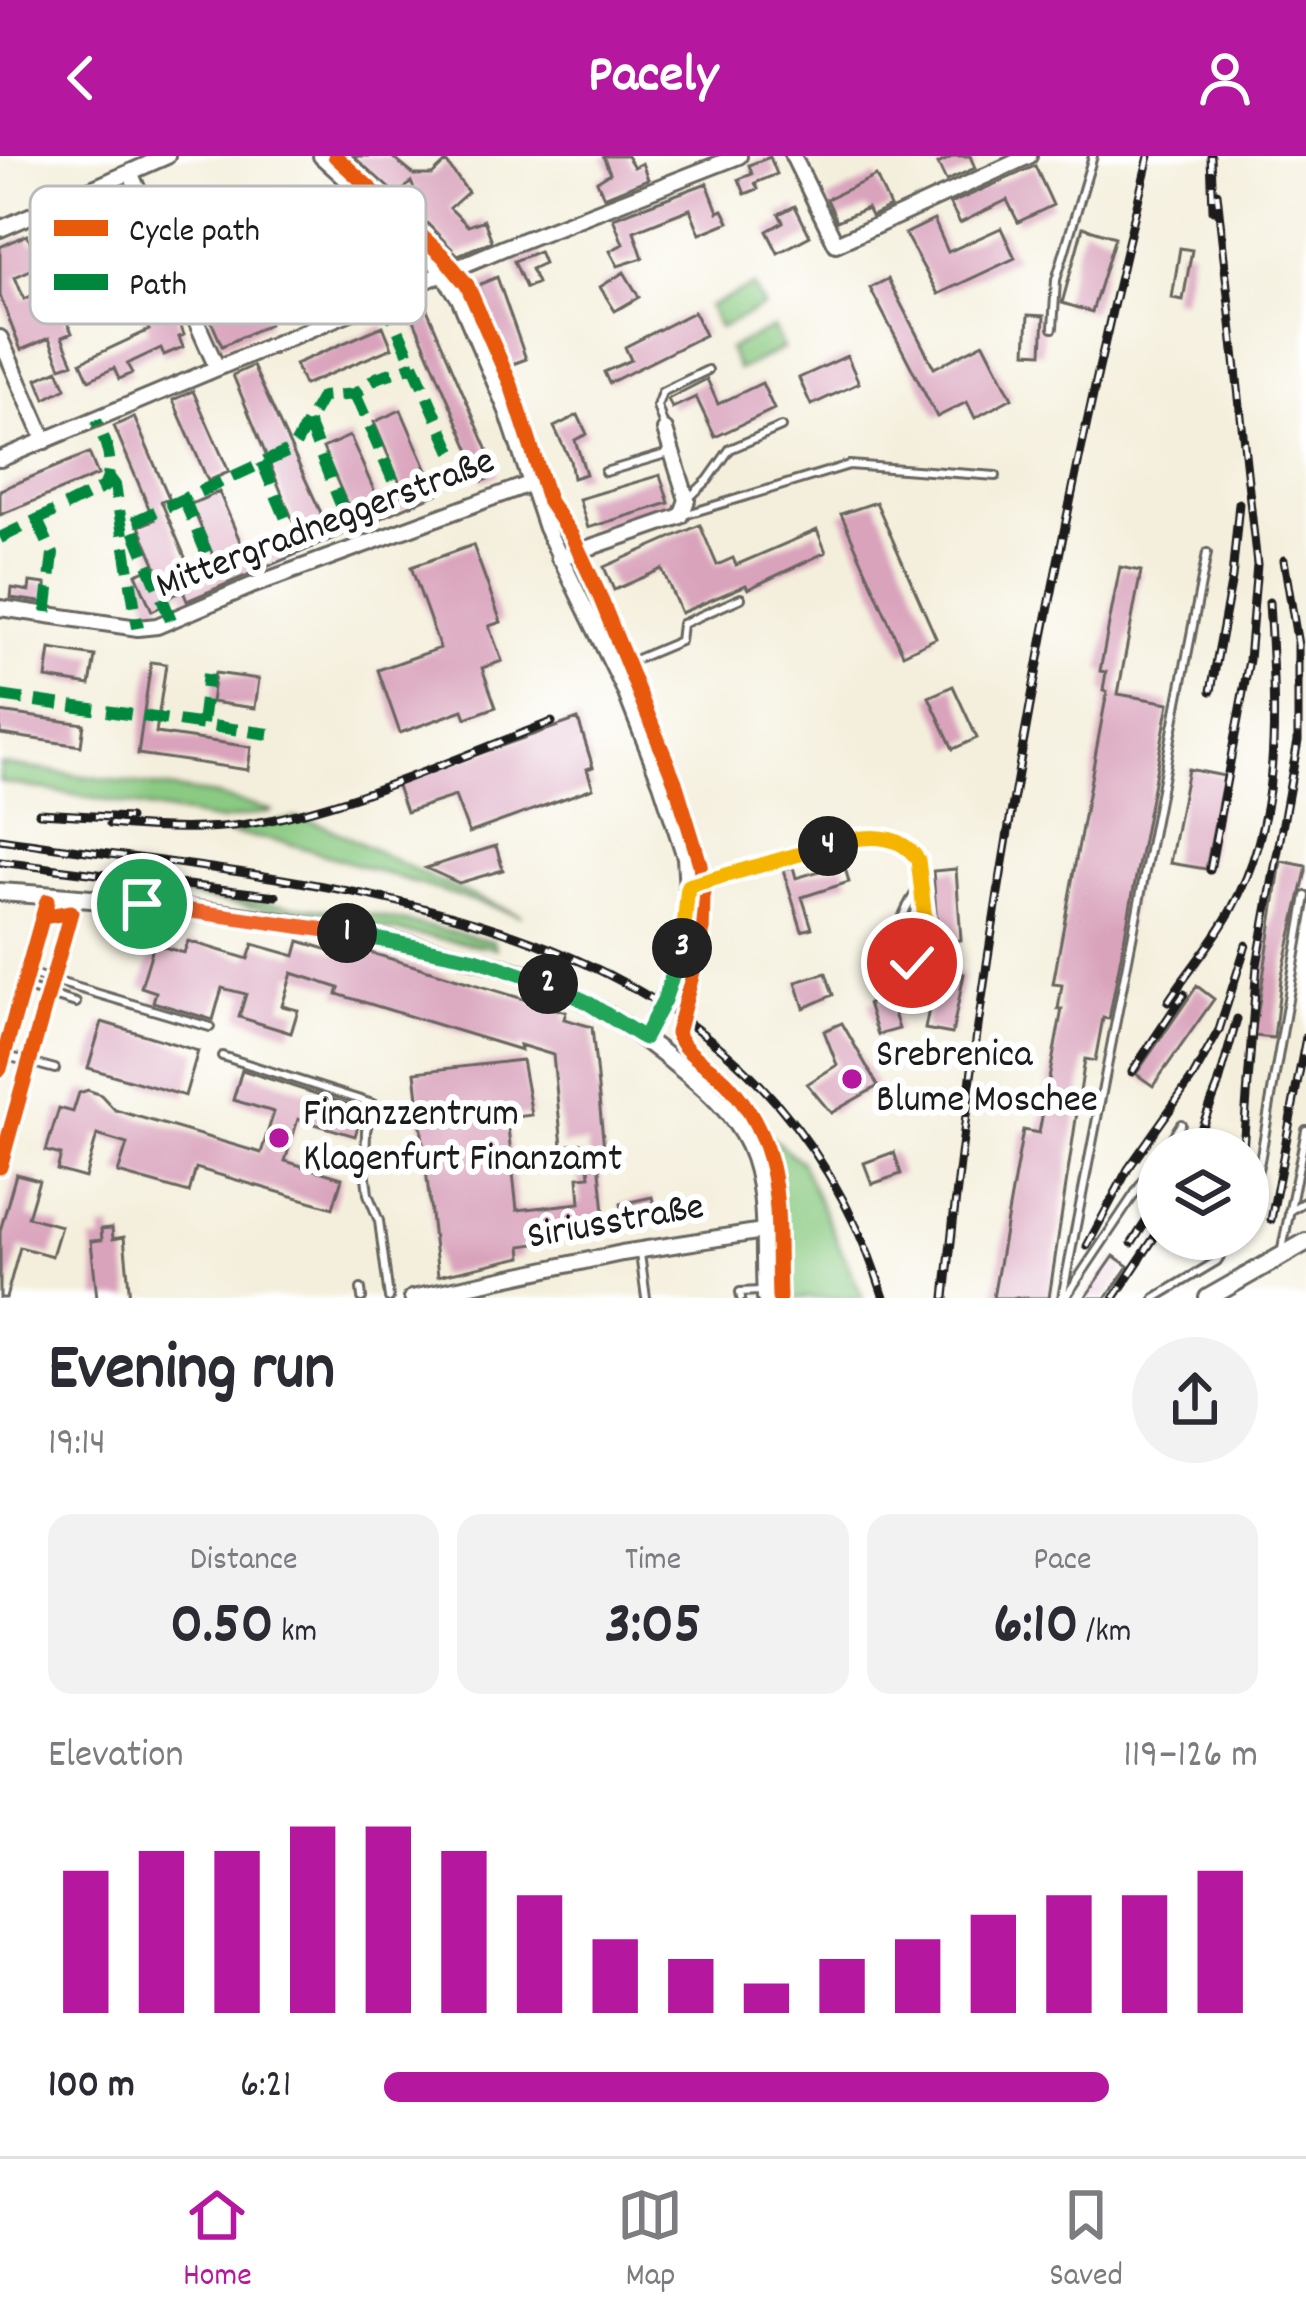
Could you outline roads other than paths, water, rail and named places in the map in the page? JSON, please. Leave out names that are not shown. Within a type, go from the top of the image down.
[{"type":"street","points":[[98,186],[167,156]]},
{"type":"street","points":[[321,156],[354,186]]},
{"type":"street","points":[[426,280],[739,156]]},
{"type":"street","points":[[793,156],[836,244],[1029,156]]},
{"type":"street","points":[[130,172],[136,186]]},
{"type":"street","points":[[0,229],[30,216]]},
{"type":"street","points":[[426,251],[459,298],[508,410],[559,558],[615,668],[685,857],[685,935],[677,968],[644,1038]]},
{"type":"street","points":[[198,324],[218,368]]},
{"type":"street","points":[[0,459],[322,324]]},
{"type":"street","points":[[0,338],[45,441]]},
{"type":"street","points":[[559,558],[681,516],[686,500],[665,430]]},
{"type":"street","name":"Mittergradneggerstraße","points":[[0,608],[138,628],[157,626],[251,586],[532,483]]},
{"type":"street","points":[[688,886],[845,840]]},
{"type":"street","points":[[0,892],[313,926],[476,959],[554,986],[644,1038],[710,1090],[740,1128],[758,1166],[766,1294]]},
{"type":"street","points":[[2,1062],[7,1018],[25,980],[48,895]]},
{"type":"street","name":"Siriusstraße","points":[[415,1298],[763,1231]]},
{"type":"street","points":[[1208,1298],[1306,1242]]},
{"type":"lane","points":[[1054,328],[1056,280],[1094,156]]},
{"type":"lane","points":[[665,430],[657,406],[662,392],[708,370]]},
{"type":"lane","points":[[686,500],[709,480],[730,449],[781,427]]},
{"type":"lane","points":[[605,472],[672,452]]},
{"type":"lane","points":[[681,516],[849,465],[996,476]]},
{"type":"lane","points":[[1064,1298],[1207,553]]},
{"type":"lane","points":[[615,668],[680,641],[682,624],[741,598]]},
{"type":"lane","points":[[845,840],[861,836],[908,846],[918,860],[921,885],[928,944],[926,954],[912,963],[898,955],[896,945],[902,916],[921,885]]},
{"type":"lane","points":[[1266,1128],[1306,896]]},
{"type":"lane","points":[[25,980],[76,1003]]},
{"type":"lane","points":[[25,980],[210,1027]]},
{"type":"lane","points":[[223,1056],[373,1104],[365,1168],[368,1194],[379,1221],[388,1298]]},
{"type":"lane","points":[[2,1062],[55,1070]]},
{"type":"lane","points":[[1178,1128],[1181,1124]]},
{"type":"lane","points":[[1280,1257],[1306,1130]]},
{"type":"lane","points":[[1064,1298],[1137,1190]]},
{"type":"lane","points":[[1288,1211],[1306,1201]]},
{"type":"lane","points":[[639,1252],[646,1298]]},
{"type":"lane","points":[[1155,1298],[1216,1261]]},
{"type":"lane","points":[[740,1298],[740,1292],[766,1294]]},
{"type":"railway","points":[[945,1298],[980,1010],[1027,723],[1083,439],[1149,156]]},
{"type":"railway","points":[[1211,156],[1213,210]]},
{"type":"railway","points":[[1210,870],[1249,660],[1257,565],[1217,193]]},
{"type":"railway","points":[[1211,691],[1232,578],[1239,503]]},
{"type":"railway","points":[[1245,1128],[1257,965],[1298,741],[1298,645],[1284,560]]},
{"type":"railway","points":[[1168,1002],[1231,910],[1260,836],[1274,721],[1269,602]]},
{"type":"railway","points":[[110,824],[196,828],[286,817],[363,794],[552,722]]},
{"type":"railway","points":[[39,813],[129,818]]},
{"type":"railway","points":[[0,839],[266,876],[398,902],[524,938],[639,991],[741,1066],[823,1166],[884,1298]]},
{"type":"railway","points":[[0,862],[276,896]]},
{"type":"railway","points":[[1087,1246],[1128,1169],[1193,1077],[1219,1030],[1246,945]]},
{"type":"railway","points":[[1132,1072],[1184,994]]},
{"type":"railway","points":[[1201,1128],[1237,1019]]},
{"type":"railway","points":[[1271,1220],[1306,1037]]},
{"type":"railway","points":[[1132,1243],[1137,1235]]},
{"type":"railway","points":[[1114,1298],[1139,1260]]},
{"type":"place","name":"Srebrenica Blume Moschee","points":[[852,1079]]},
{"type":"place","name":"Finanzzentrum Klagenfurt Finanzamt","points":[[279,1138]]}]
